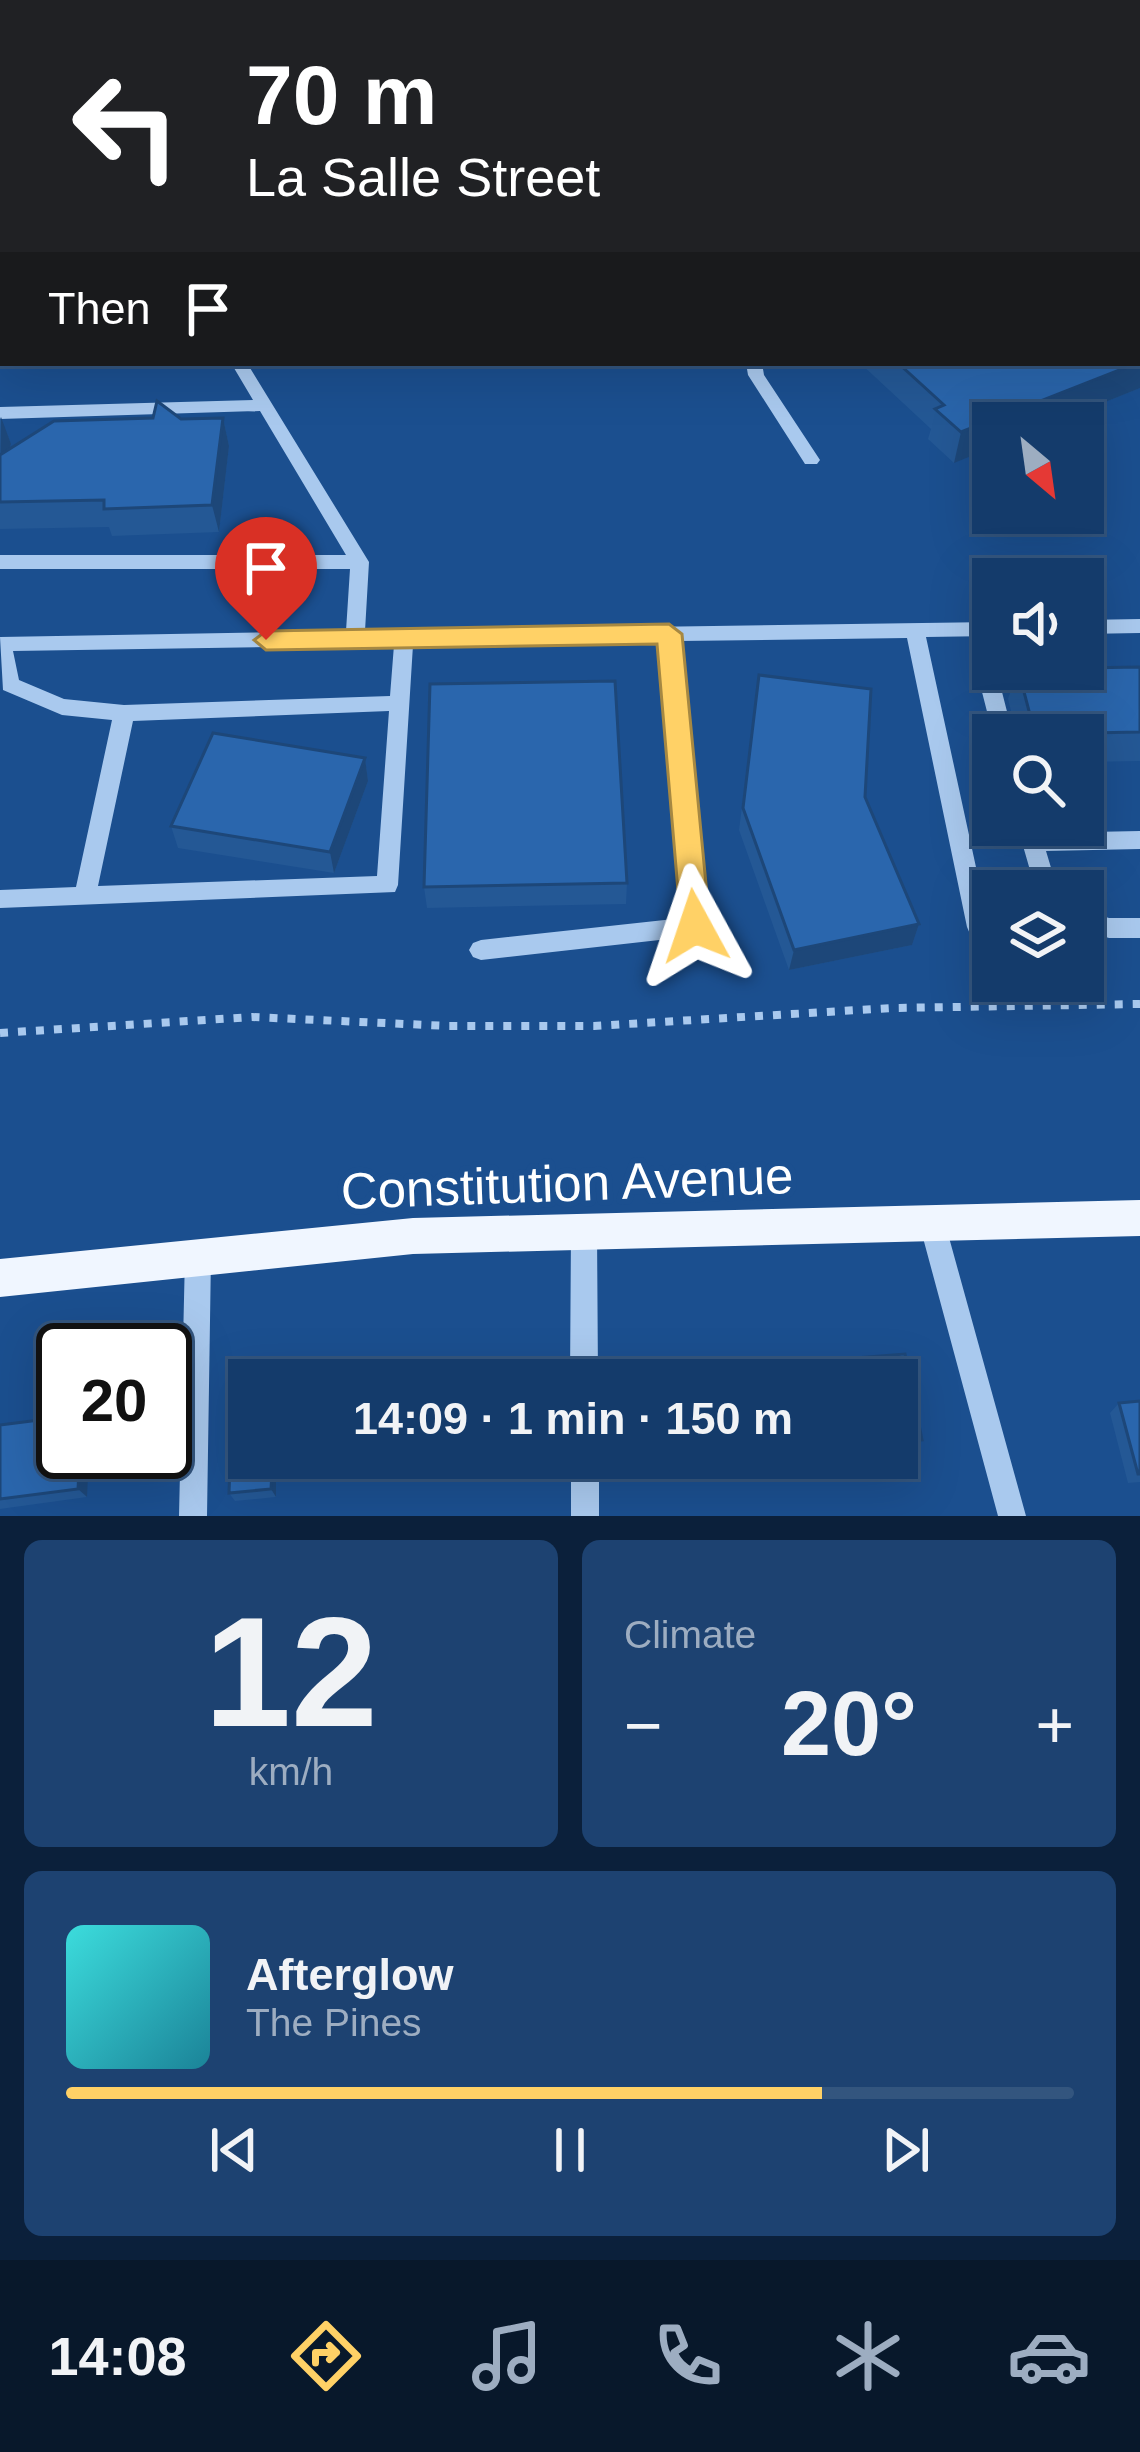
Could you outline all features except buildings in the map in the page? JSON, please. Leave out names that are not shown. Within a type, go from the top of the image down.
[{"type":"main road","name":"Constitution Avenue","points":[[0,1278],[413,1235],[1140,1218]]},
{"type":"street","points":[[241,366],[360,562],[355,639]]},
{"type":"street","points":[[754,366],[811,460]]},
{"type":"street","points":[[0,413],[265,405]]},
{"type":"street","points":[[0,562],[360,562]]},
{"type":"street","points":[[1104,627],[1140,626]]},
{"type":"street","points":[[400,703],[124,713],[62,707],[10,685],[1,644],[972,629]]},
{"type":"street","points":[[915,630],[972,895]]},
{"type":"street","points":[[481,950],[695,926],[669,634]]},
{"type":"street","points":[[0,898],[387,885],[404,638]]},
{"type":"street","points":[[86,896],[124,713]]},
{"type":"street","points":[[1104,838],[1140,840]]},
{"type":"street","points":[[1104,926],[1140,928]]},
{"type":"street","points":[[932,1223],[1012,1516]]},
{"type":"street","points":[[584,1230],[584,1359]]},
{"type":"street","points":[[193,1516],[198,1256]]},
{"type":"street","points":[[585,1479],[585,1516]]},
{"type":"path","points":[[0,1033],[253,1017],[449,1026],[594,1026],[892,1008],[1140,1004]]},
{"type":"route","points":[[266,640],[669,634],[695,926]]}]
